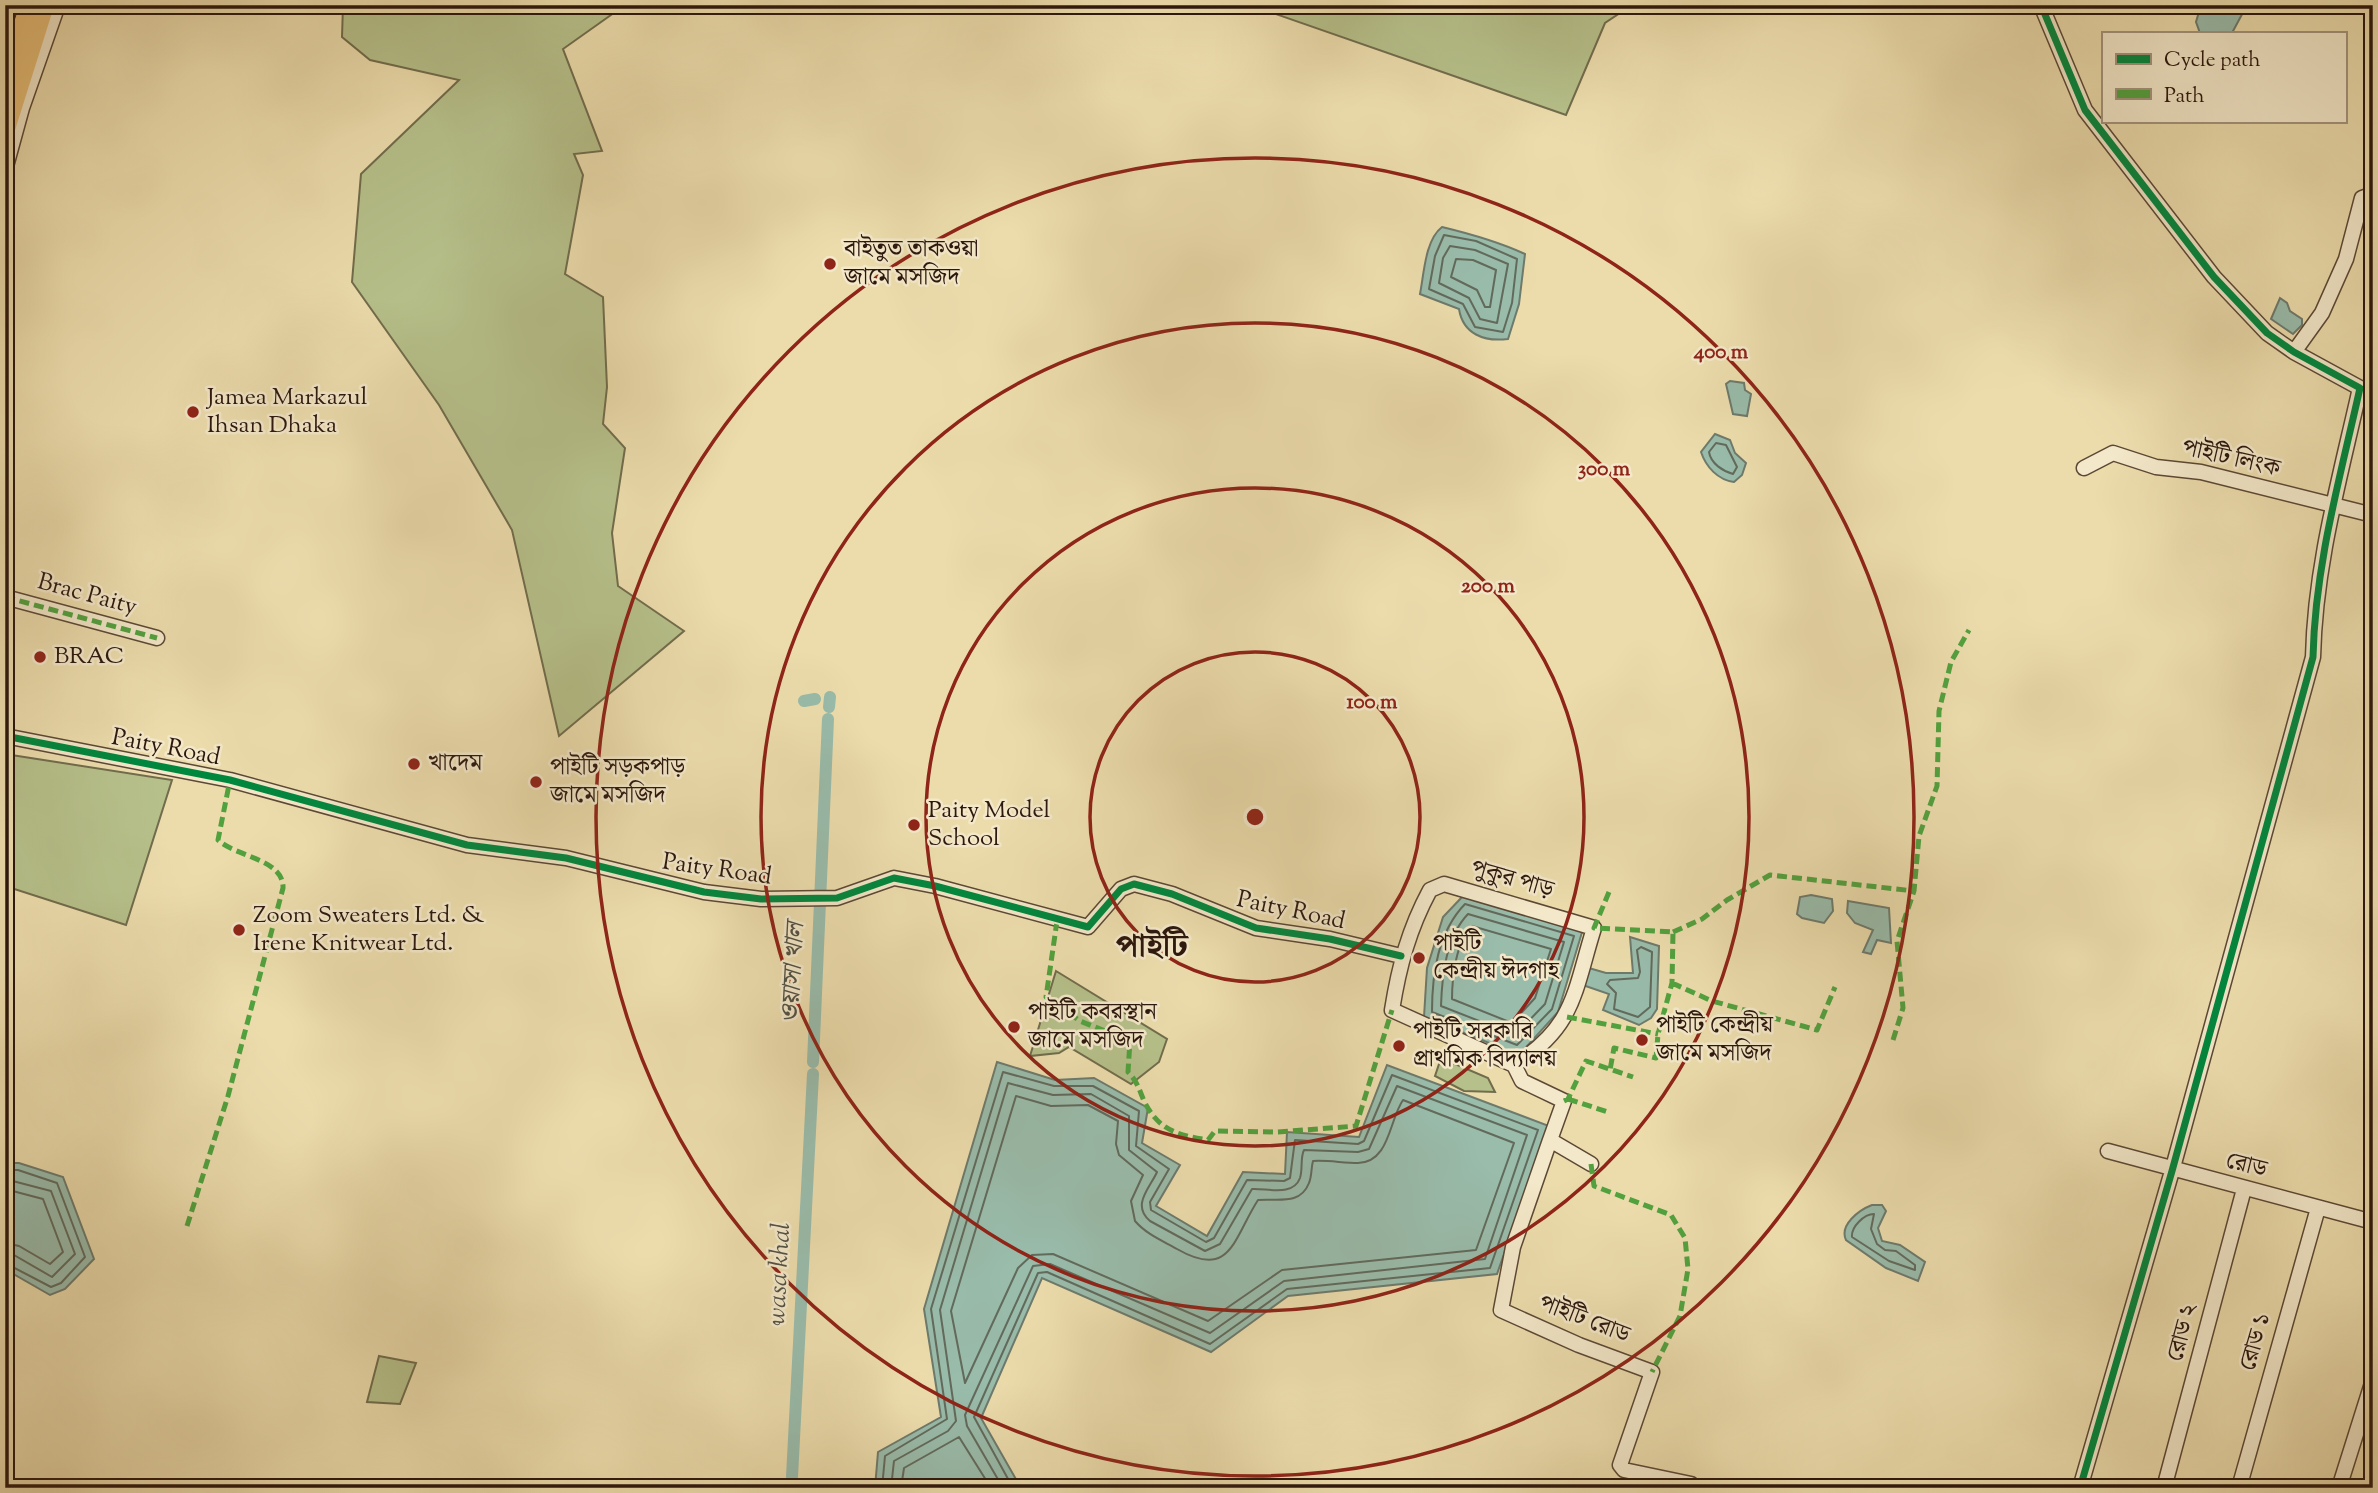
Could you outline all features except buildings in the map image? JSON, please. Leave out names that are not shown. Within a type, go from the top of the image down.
[{"type":"main road","points":[[5,80],[29,5]]},
{"type":"main road","points":[[5,132],[45,5]]},
{"type":"street","points":[[5,170],[22,108],[58,5]]},
{"type":"street","points":[[2041,5],[2085,110],[2214,277],[2267,333],[2294,352],[2360,387],[2331,506],[2314,614],[2313,657],[2172,1171],[2080,1488]]},
{"type":"street","points":[[2294,352],[2322,313],[2346,259],[2362,198],[2373,194]]},
{"type":"street","name":"পাইটি লিংক","points":[[2084,468],[2113,453],[2156,467],[2201,472],[2373,515]]},
{"type":"street","name":"Brac Paity","points":[[5,597],[157,638]]},
{"type":"street","name":"Paity Road","points":[[5,736],[230,780],[467,845],[566,858],[704,892],[761,899],[837,898],[894,878],[936,886],[1088,927],[1121,889],[1134,884],[1172,894],[1256,928],[1331,939],[1401,956]]},
{"type":"street","name":"পুকুর পাড়","points":[[1444,884],[1594,928],[1567,1017],[1537,1051],[1514,1065],[1392,1010],[1401,956],[1430,890],[1444,884]]},
{"type":"street","points":[[1514,1065],[1522,1081],[1564,1101],[1550,1140],[1591,1164]]},
{"type":"street","name":"পাইটি রোড","points":[[1550,1140],[1513,1247],[1501,1310],[1579,1345],[1652,1372],[1620,1465],[1624,1470],[1691,1484],[1693,1488]]},
{"type":"street","name":"রোড","points":[[2108,1151],[2172,1171],[2373,1222]]},
{"type":"street","name":"রোড ২","points":[[2164,1488],[2244,1189]]},
{"type":"street","name":"রোড ১","points":[[2239,1488],[2318,1208]]},
{"type":"street","points":[[2339,1488],[2373,1380]]},
{"type":"green space","points":[[343,5],[625,5],[563,49],[602,151],[574,154],[583,175],[565,274],[603,297],[607,387],[603,424],[625,448],[612,533],[618,586],[684,631],[559,736],[512,530],[439,405],[352,282],[361,174],[459,80],[370,60],[342,37]]},
{"type":"green space","points":[[1250,5],[1632,5],[1605,23],[1566,115]]},
{"type":"green space","points":[[5,754],[172,780],[126,925],[5,886]]},
{"type":"green space","points":[[1056,971],[1167,1039],[1159,1062],[1131,1084],[1069,1047],[1059,1053],[1030,1056]]},
{"type":"green space","points":[[1441,1058],[1488,1078],[1495,1092],[1464,1091],[1435,1076]]},
{"type":"green space","points":[[379,1356],[416,1363],[400,1404],[367,1402]]},
{"type":"water","points":[[2201,5],[2247,5],[2233,32],[2200,32],[2196,22]]},
{"type":"water","points":[[1442,227],[1484,238],[1525,254],[1519,304],[1508,339],[1491,339],[1476,334],[1465,325],[1459,309],[1420,294],[1429,249],[1436,233]]},
{"type":"water","points":[[2280,298],[2287,303],[2290,311],[2302,319],[2302,325],[2293,334],[2271,319]]},
{"type":"water","points":[[1730,381],[1744,383],[1745,390],[1751,394],[1747,416],[1733,414],[1726,384]]},
{"type":"water","points":[[1715,434],[1730,440],[1735,453],[1746,463],[1742,475],[1734,482],[1713,472],[1701,452]]},
{"type":"water","points":[[1464,895],[1583,929],[1558,1012],[1519,1055],[1424,1017],[1427,968],[1443,917]]},
{"type":"water","points":[[1811,895],[1832,899],[1833,911],[1824,923],[1802,918],[1797,914],[1800,897]]},
{"type":"water","points":[[1848,901],[1889,908],[1891,943],[1877,940],[1871,954],[1863,952],[1873,930],[1855,923],[1847,913]]},
{"type":"water","points":[[1630,937],[1659,946],[1657,1009],[1651,1018],[1639,1025],[1603,1010],[1609,994],[1577,983],[1582,966],[1606,973],[1633,973]]},
{"type":"water","points":[[997,1062],[1055,1080],[1094,1078],[1148,1108],[1142,1143],[1180,1165],[1156,1206],[1207,1236],[1243,1172],[1285,1174],[1287,1132],[1359,1137],[1387,1065],[1549,1126],[1497,1274],[1288,1296],[1211,1352],[1042,1278],[981,1418],[1021,1488],[875,1488],[878,1452],[941,1417],[924,1309]]},
{"type":"water","points":[[5,1163],[19,1163],[63,1177],[94,1259],[65,1289],[50,1295],[10,1272],[5,1265]]},
{"type":"water","points":[[1872,1205],[1882,1205],[1886,1211],[1878,1228],[1882,1241],[1900,1245],[1925,1262],[1918,1281],[1886,1268],[1846,1240],[1845,1229],[1848,1224],[1861,1210]]},
{"type":"waterway","name":"wasa khal","points":[[829,707],[830,697]]},
{"type":"waterway","name":"wasa khal","points":[[804,701],[815,699]]},
{"type":"waterway","name":"ওয়াসা খাল","points":[[813,1062],[828,719]]},
{"type":"waterway","name":"wasa khal","points":[[792,1477],[813,1074]]},
{"type":"marked path","points":[[5,597],[157,638]]},
{"type":"marked path","points":[[1673,932],[1702,919],[1727,900],[1770,875],[1914,891],[1919,836],[1937,786],[1939,711],[1951,662],[1969,630]]},
{"type":"marked path","points":[[187,1226],[228,1096],[283,888],[281,878],[268,865],[218,840],[230,780]]},
{"type":"marked path","points":[[1893,1040],[1903,1008],[1897,941],[1914,891]]},
{"type":"marked path","points":[[1609,892],[1594,928],[1673,932],[1672,983],[1658,1034],[1656,1058],[1614,1048],[1610,1070]]},
{"type":"marked path","points":[[1057,921],[1046,997],[1080,1021],[1130,1041],[1128,1072],[1136,1082],[1144,1101],[1163,1125],[1187,1136],[1208,1140],[1215,1131],[1278,1132],[1356,1126],[1392,1010]]},
{"type":"marked path","points":[[1672,983],[1712,1001],[1817,1030],[1835,987]]},
{"type":"marked path","points":[[1567,1017],[1658,1034]]},
{"type":"marked path","points":[[1564,1101],[1568,1099],[1586,1061],[1633,1077]]},
{"type":"marked path","points":[[1568,1099],[1608,1112]]},
{"type":"marked path","points":[[1591,1164],[1594,1186],[1671,1215],[1685,1238],[1688,1269],[1680,1316],[1652,1372]]},
{"type":"cycle path","points":[[2041,5],[2085,110],[2214,277],[2267,333],[2294,352],[2360,388],[2323,555],[2313,657],[2172,1171],[2080,1488]]},
{"type":"cycle path","points":[[5,736],[230,780],[467,845],[566,858],[704,892],[761,899],[837,898],[894,878],[935,886],[1088,927],[1121,889],[1134,884],[1172,894],[1256,928],[1330,939],[1401,956]]},
{"type":"place","name":"বাইতুত তাকওয়া জামে মসজিদ","points":[[830,264]]},
{"type":"place","name":"Jamea Markazul Ihsan Dhaka","points":[[193,412]]},
{"type":"place","name":"BRAC","points":[[40,657]]},
{"type":"place","name":"খাদেম","points":[[414,764]]},
{"type":"place","name":"পাইটি সড়কপাড় জামে মসজিদ","points":[[536,782]]},
{"type":"place","name":"Paity Model School","points":[[914,825]]},
{"type":"place","name":"Zoom Sweaters Ltd. & Irene Knitwear Ltd.","points":[[239,930]]},
{"type":"place","name":"পাইটি কেন্দ্রীয় ঈদগাহ","points":[[1419,958]]},
{"type":"place","name":"পাইটি কবরস্থান জামে মসজিদ","points":[[1014,1027]]},
{"type":"place","name":"পাইটি কেন্দ্রীয় জামে মসজিদ","points":[[1642,1040]]},
{"type":"place","name":"পাইটি সরকারি প্রাথমিক বিদ্যালয়","points":[[1399,1046]]},
{"type":"district","name":"পাইটি","points":[[1152,948]]}]
